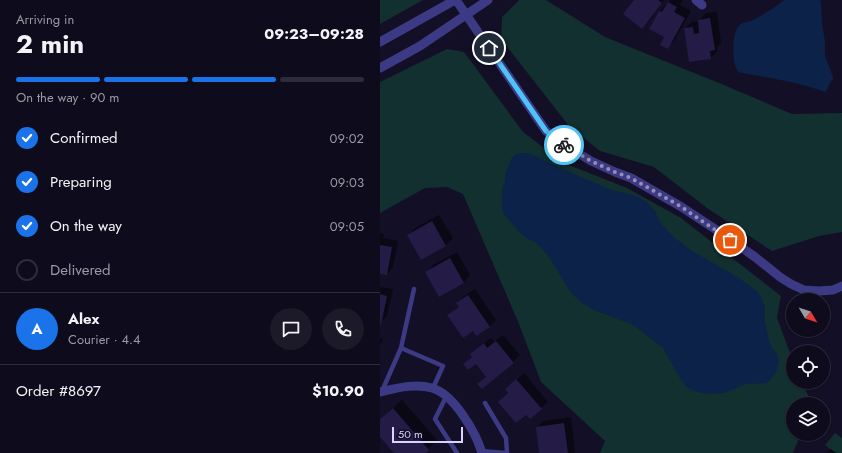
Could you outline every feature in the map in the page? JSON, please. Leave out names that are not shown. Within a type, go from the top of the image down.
[{"type":"street","points":[[380,42],[456,0],[546,131],[591,161],[631,178],[680,206],[718,231],[791,284],[804,290],[819,291],[833,290],[842,286]]},
{"type":"street","points":[[380,68],[420,46],[488,0]]},
{"type":"street","points":[[381,392],[408,386],[421,386],[440,391],[458,409],[469,425],[477,440],[481,452]]},
{"type":"lane","points":[[381,392],[401,348],[414,289]]},
{"type":"lane","points":[[401,348],[443,366],[432,388]]},
{"type":"lane","points":[[446,397],[435,419],[457,453]]},
{"type":"lane","points":[[481,452],[506,453],[506,438],[485,402]]},
{"type":"green space","points":[[380,0],[423,0],[380,24]]},
{"type":"green space","points":[[519,0],[546,0],[605,37],[792,114],[842,113],[842,232],[819,236],[772,251],[707,208],[654,167],[600,151],[569,126],[501,39],[502,17]]},
{"type":"green space","points":[[447,49],[464,52],[523,132],[564,163],[627,188],[681,218],[781,296],[777,318],[787,345],[786,389],[805,389],[809,397],[786,397],[786,441],[798,441],[793,453],[600,453],[605,441],[541,382],[519,324],[463,194],[447,187],[425,188],[380,213],[380,82]]},
{"type":"green space","points":[[835,433],[842,438],[842,453],[835,453],[825,445],[830,441]]},
{"type":"water","points":[[784,0],[820,0],[825,41],[825,56],[833,77],[825,92],[794,83],[738,72],[736,68],[733,46],[738,27],[742,23],[751,21]]},
{"type":"water","points":[[529,153],[612,190],[640,198],[648,203],[655,211],[660,222],[675,238],[692,251],[736,276],[758,292],[765,307],[765,323],[769,340],[772,348],[777,354],[779,361],[777,370],[772,378],[767,383],[746,384],[724,393],[708,394],[697,392],[688,388],[681,380],[663,348],[636,327],[594,310],[581,302],[571,293],[551,260],[543,250],[535,242],[526,238],[519,232],[504,214],[502,208],[502,189],[505,181],[505,175],[511,159],[515,155]]},
{"type":"building","points":[[634,0],[658,0],[662,3],[642,29],[623,14]]},
{"type":"building","points":[[668,2],[677,7],[674,12],[685,18],[668,49],[660,45],[664,37],[649,29],[659,11],[662,12]]},
{"type":"building","points":[[710,18],[715,50],[710,51],[711,59],[689,62],[684,28],[693,27],[694,34],[699,33],[698,20]]},
{"type":"building","points":[[432,221],[446,246],[421,260],[407,235]]},
{"type":"building","points":[[380,245],[392,247],[387,275],[380,274]]},
{"type":"building","points":[[450,258],[464,283],[439,297],[425,272]]},
{"type":"building","points":[[380,294],[387,296],[381,325],[380,325]]},
{"type":"building","points":[[468,295],[490,327],[476,336],[473,331],[463,338],[447,315],[459,307],[456,303]]},
{"type":"building","points":[[496,341],[514,363],[482,389],[477,384],[486,377],[476,364],[468,370],[463,364],[472,357],[470,354],[484,343],[487,348]]},
{"type":"building","points":[[516,379],[542,409],[530,419],[526,415],[516,423],[498,402],[508,393],[505,389]]},
{"type":"building","points":[[393,408],[429,450],[426,453],[394,453],[380,437],[380,419]]},
{"type":"building","points":[[564,423],[568,453],[539,453],[536,427]]},
{"type":"way so far","points":[[564,145],[591,161],[631,178],[680,206],[730,240]]},
{"type":"route","points":[[489,48],[546,131],[564,145]]}]
